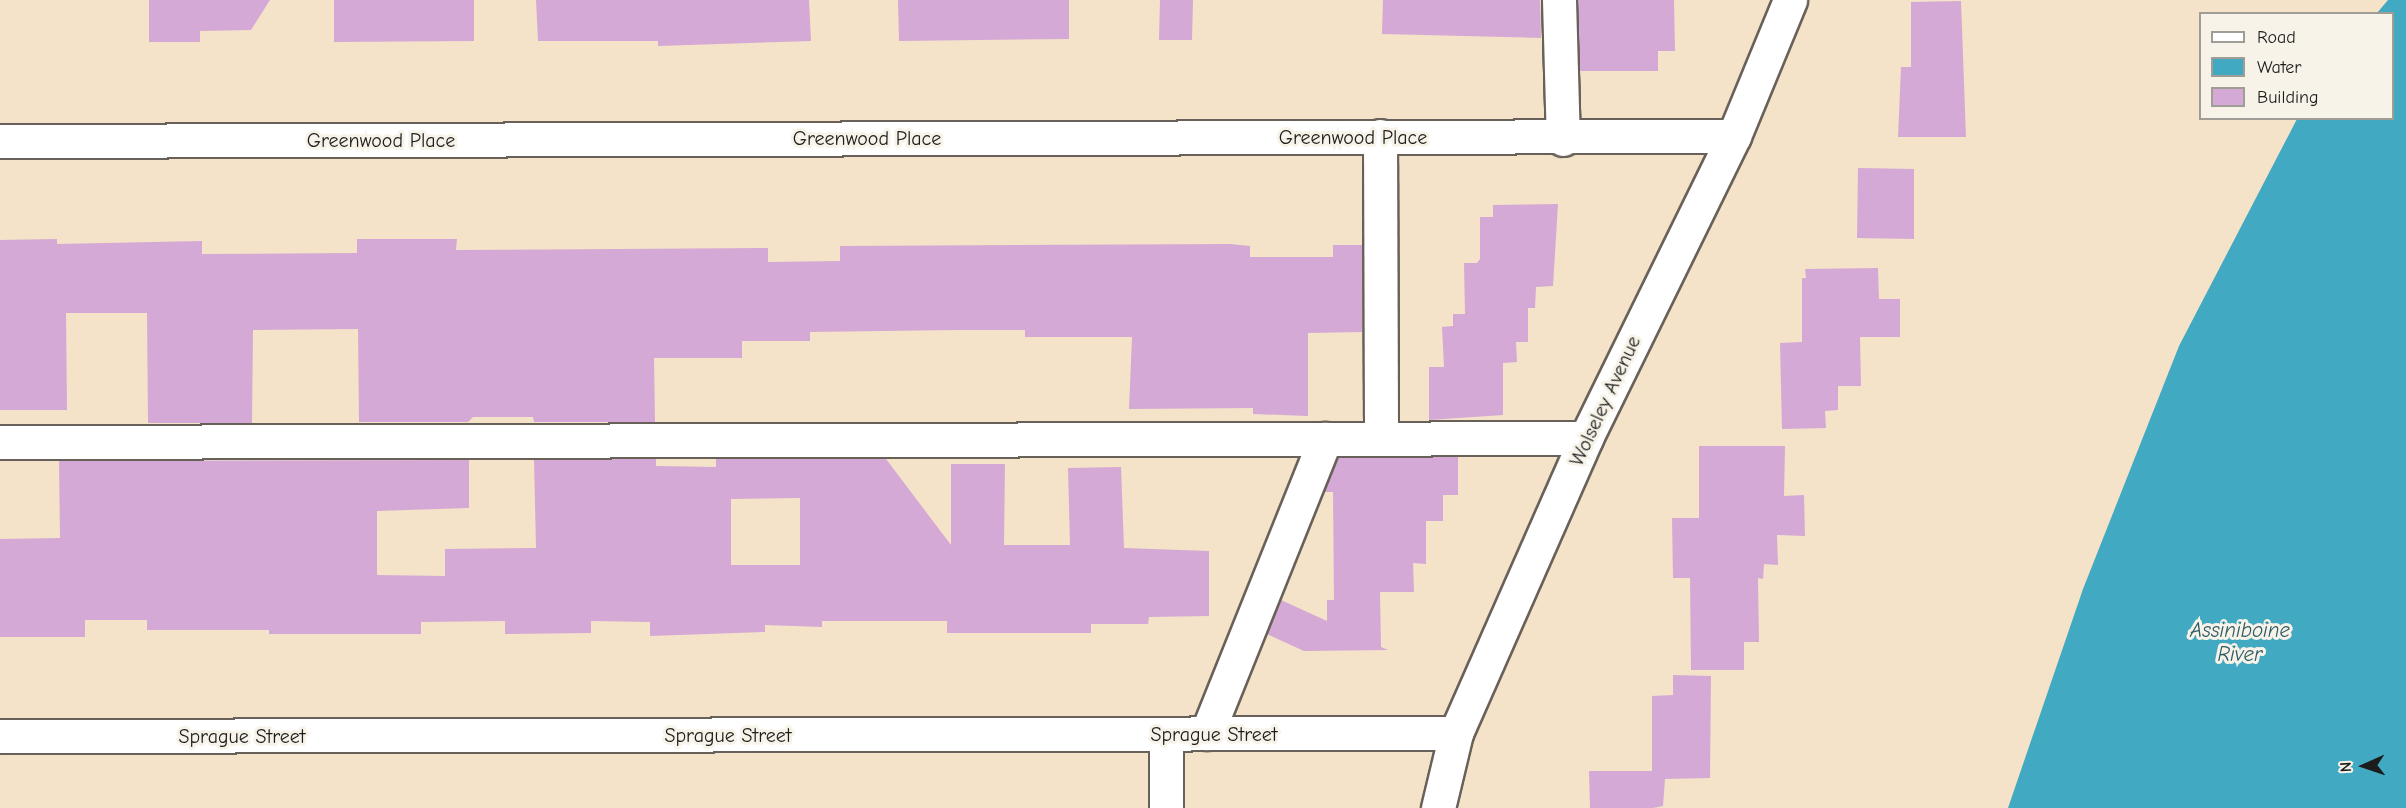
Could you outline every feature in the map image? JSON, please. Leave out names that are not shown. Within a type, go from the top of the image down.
[{"type":"street","points":[[1559,0],[1563,139]]},
{"type":"street","name":"Wolseley Avenue","points":[[1438,808],[1456,733],[1586,438],[1734,136],[1790,0]]},
{"type":"street","points":[[1380,136],[1381,438]]},
{"type":"street","name":"Greenwood Place","points":[[0,141],[1380,136],[1563,139],[1734,136]]},
{"type":"street","points":[[0,442],[1586,438]]},
{"type":"street","points":[[1207,733],[1325,439]]},
{"type":"street","name":"Sprague Street","points":[[0,736],[1456,733]]},
{"type":"street","points":[[1166,734],[1166,808]]},
{"type":"water","name":"Assiniboine River","points":[[2388,0],[2406,0],[2406,808],[2008,808],[2083,589],[2179,346],[2296,120],[2394,120],[2394,12],[2378,12]]},
{"type":"building","points":[[149,0],[270,0],[251,30],[200,31],[200,42],[149,42]]},
{"type":"building","points":[[334,0],[474,0],[474,41],[334,42]]},
{"type":"building","points":[[536,0],[809,0],[811,41],[658,46],[658,41],[538,41]]},
{"type":"building","points":[[898,0],[1069,0],[1069,39],[899,41]]},
{"type":"building","points":[[1160,0],[1193,0],[1192,40],[1159,40]]},
{"type":"building","points":[[1383,0],[1540,0],[1541,38],[1382,34]]},
{"type":"building","points":[[1578,0],[1674,0],[1675,51],[1658,51],[1658,71],[1580,71]]},
{"type":"building","points":[[1961,1],[1966,137],[1898,137],[1901,67],[1911,67],[1911,2]]},
{"type":"building","points":[[1858,168],[1914,169],[1914,239],[1857,238]]},
{"type":"building","points":[[1558,204],[1553,286],[1536,287],[1535,308],[1528,308],[1528,342],[1516,342],[1517,362],[1503,363],[1503,415],[1429,420],[1429,367],[1444,367],[1442,327],[1453,326],[1453,314],[1465,314],[1464,263],[1477,263],[1480,259],[1480,217],[1493,217],[1493,205]]},
{"type":"building","points":[[57,239],[57,244],[202,241],[202,254],[357,253],[357,239],[457,239],[456,250],[768,248],[768,262],[840,261],[840,246],[1230,244],[1250,246],[1250,257],[1333,257],[1333,245],[1362,245],[1362,332],[1308,333],[1308,416],[1253,414],[1253,408],[1129,409],[1132,337],[1025,337],[1025,330],[955,330],[810,332],[810,341],[742,341],[742,358],[654,358],[655,422],[534,422],[533,417],[473,417],[468,422],[359,422],[358,329],[253,330],[252,423],[148,423],[147,313],[66,313],[67,410],[0,410],[0,240]]},
{"type":"building","points":[[1878,268],[1879,299],[1900,299],[1900,337],[1860,337],[1861,386],[1838,386],[1838,410],[1825,411],[1826,428],[1782,429],[1780,343],[1802,342],[1802,278],[1806,278],[1805,269]]},
{"type":"building","points":[[1699,446],[1785,446],[1784,496],[1804,495],[1805,536],[1777,535],[1778,565],[1764,564],[1763,579],[1758,578],[1759,642],[1744,642],[1744,670],[1691,670],[1690,578],[1673,578],[1672,518],[1699,518]]},
{"type":"building","points":[[1338,457],[1458,457],[1458,495],[1443,495],[1443,521],[1426,521],[1426,564],[1413,563],[1414,592],[1380,592],[1381,647],[1388,650],[1304,651],[1267,634],[1281,600],[1327,621],[1327,600],[1334,600],[1333,492],[1324,492]]},
{"type":"building","points":[[534,459],[656,459],[656,466],[716,467],[716,459],[886,459],[951,545],[951,464],[1005,464],[1004,545],[1070,545],[1068,468],[1121,467],[1124,548],[1209,551],[1209,616],[1149,617],[1148,624],[1091,624],[1091,633],[947,633],[947,621],[822,621],[822,627],[765,625],[765,632],[650,636],[650,622],[591,621],[591,633],[505,634],[505,621],[421,622],[421,634],[269,634],[269,630],[147,630],[147,620],[85,620],[85,637],[0,637],[0,539],[60,538],[59,461],[469,460],[469,508],[377,511],[377,575],[445,576],[445,549],[536,548]],"holes":[[[800,498],[800,565],[731,565],[731,499]]]},
{"type":"building","points":[[1673,675],[1711,676],[1710,778],[1665,779],[1663,806],[1590,808],[1589,771],[1652,771],[1652,696],[1673,695]]}]
